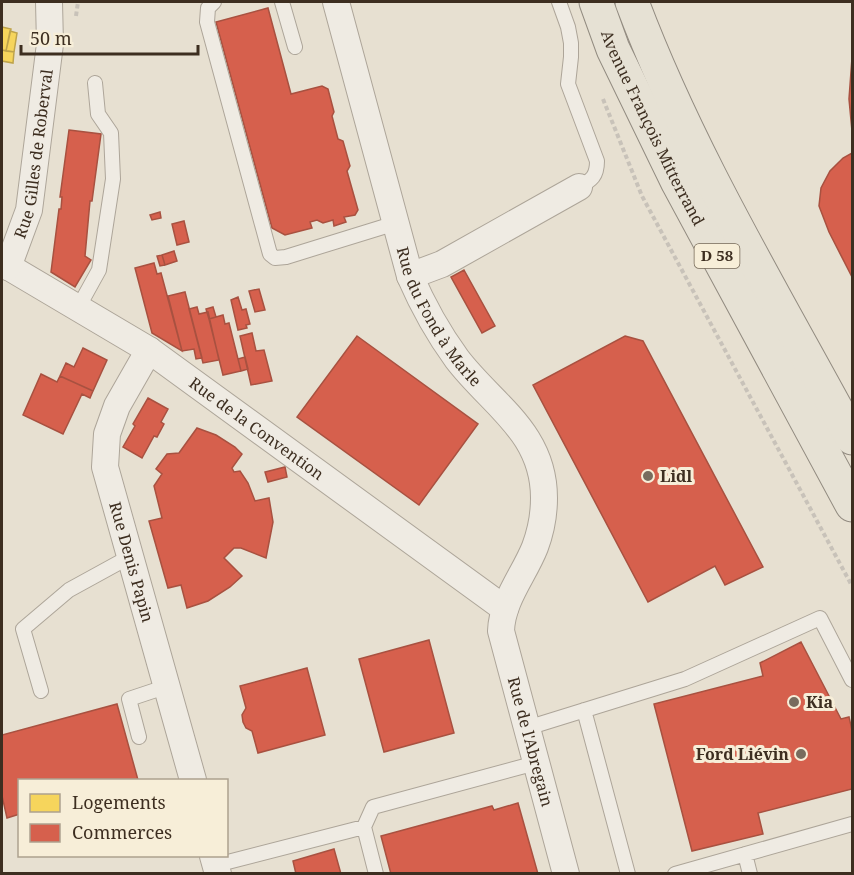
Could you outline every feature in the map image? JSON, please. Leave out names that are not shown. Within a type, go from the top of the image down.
[{"type":"main road","name":"Avenue François Mitterrand","points":[[596,2],[614,49],[678,183],[852,504]]},
{"type":"main road","name":"Avenue François Mitterrand","points":[[632,2],[702,161],[852,438]]},
{"type":"street","name":"Rue Gilles de Roberval","points":[[4,265],[29,210],[50,45],[49,2]]},
{"type":"street","name":"Rue du Fond à Marle","points":[[336,2],[410,276],[436,330],[459,361],[518,424],[530,444],[540,470],[544,495],[543,523],[534,548],[505,609]]},
{"type":"street","points":[[410,276],[442,264],[579,187]]},
{"type":"street","name":"Rue de la Convention","points":[[4,265],[149,350],[505,609]]},
{"type":"street","name":"Rue Denis Papin","points":[[149,350],[117,406],[107,434],[105,466],[193,779]]},
{"type":"street","name":"Rue de l'Abregain","points":[[505,609],[501,631],[566,873]]},
{"type":"lane","points":[[214,2],[208,8],[207,22],[270,254],[276,258],[286,257],[396,223]]},
{"type":"lane","points":[[282,2],[295,47]]},
{"type":"lane","points":[[559,2],[571,43],[568,84],[597,161],[593,179],[579,187]]},
{"type":"lane","points":[[78,308],[99,270],[113,179],[111,134],[98,114],[95,83]]},
{"type":"lane","points":[[41,691],[23,629],[69,590],[131,556]]},
{"type":"lane","points":[[527,728],[685,679],[820,618],[852,680]]},
{"type":"lane","points":[[140,737],[129,699],[168,686]]},
{"type":"lane","points":[[584,710],[628,873]]},
{"type":"lane","points":[[376,873],[364,827],[373,807],[536,762]]},
{"type":"lane","points":[[675,873],[852,824]]},
{"type":"lane","points":[[216,865],[364,827]]},
{"type":"lane","points":[[746,854],[750,873]]},
{"type":"path","points":[[603,98],[642,196],[852,586]]},
{"type":"building: Logements","points":[[2,27],[11,29],[6,51],[2,50]]},
{"type":"building: Logements","points":[[10,31],[17,33],[14,52],[6,51]]},
{"type":"building: Logements","points":[[2,50],[14,52],[13,63],[2,61]]},
{"type":"building: Commerces","points":[[268,8],[291,94],[322,86],[328,89],[338,139],[343,141],[350,166],[347,171],[358,210],[355,215],[344,217],[346,222],[334,226],[333,220],[323,223],[317,220],[310,222],[312,228],[285,235],[272,228],[216,22]]},
{"type":"building: Commerces","points":[[852,58],[852,131],[849,99]]},
{"type":"building: Commerces","points":[[69,130],[101,134],[92,201],[90,201],[85,256],[91,260],[75,287],[51,272],[59,209],[61,209],[62,197],[60,197]]},
{"type":"building: Commerces","points":[[852,153],[852,277],[829,232],[819,206],[821,188],[830,171],[843,158]]},
{"type":"building: Commerces","points":[[160,212],[161,218],[152,220],[150,215]]},
{"type":"building: Commerces","points":[[184,221],[189,242],[177,245],[172,224]]},
{"type":"building: Commerces","points":[[174,251],[177,261],[165,265],[162,255]]},
{"type":"building: Commerces","points":[[162,255],[165,265],[160,266],[157,256]]},
{"type":"building: Commerces","points":[[154,263],[157,274],[161,273],[182,351],[152,333],[135,268]]},
{"type":"building: Commerces","points":[[464,270],[495,326],[482,333],[451,277]]},
{"type":"building: Commerces","points":[[259,289],[265,310],[255,312],[249,291]]},
{"type":"building: Commerces","points":[[185,292],[202,358],[196,359],[194,349],[182,351],[168,296]]},
{"type":"building: Commerces","points":[[238,297],[242,310],[246,309],[250,324],[246,325],[247,328],[238,330],[231,300]]},
{"type":"building: Commerces","points":[[197,307],[199,314],[208,312],[219,360],[203,363],[189,309]]},
{"type":"building: Commerces","points":[[213,307],[216,317],[209,319],[206,309]]},
{"type":"building: Commerces","points":[[223,315],[225,324],[229,323],[241,371],[223,375],[209,319]]},
{"type":"building: Commerces","points":[[252,333],[256,351],[264,350],[272,381],[251,385],[240,336]]},
{"type":"building: Commerces","points":[[357,336],[478,424],[419,505],[297,417]]},
{"type":"building: Commerces","name":"Lidl","points":[[625,336],[643,341],[763,567],[725,585],[715,566],[648,602],[533,385]]},
{"type":"building: Commerces","points":[[83,348],[107,360],[93,391],[60,376],[66,363],[74,367]]},
{"type":"building: Commerces","points":[[245,357],[248,369],[241,371],[238,359]]},
{"type":"building: Commerces","points":[[41,374],[57,382],[60,376],[93,391],[90,398],[82,394],[63,434],[23,415]]},
{"type":"building: Commerces","points":[[148,398],[168,409],[161,422],[164,424],[157,437],[154,436],[142,458],[123,447]]},
{"type":"building: Commerces","points":[[197,428],[216,435],[242,454],[232,468],[234,472],[240,471],[255,501],[269,498],[273,522],[266,558],[241,548],[234,548],[224,558],[242,576],[208,601],[187,608],[181,585],[168,588],[149,521],[162,518],[154,486],[162,474],[156,469],[167,454],[179,453]]},
{"type":"building: Commerces","points":[[285,467],[287,477],[268,482],[265,472]]},
{"type":"building: Commerces","points":[[429,640],[454,733],[384,752],[359,659]]},
{"type":"building: Commerces","points":[[801,642],[841,719],[849,717],[852,730],[852,789],[758,813],[763,834],[692,851],[654,704],[763,676],[760,663]]},
{"type":"building: Commerces","points":[[307,668],[325,735],[258,753],[252,731],[246,728],[243,722],[242,715],[246,708],[240,686]]},
{"type":"building: Commerces","points":[[117,704],[138,779],[18,779],[18,815],[7,818],[2,796],[2,735]]},
{"type":"building: Commerces","points":[[518,803],[538,874],[391,874],[381,836],[492,806],[494,810]]},
{"type":"building: Commerces","points":[[334,849],[341,874],[296,874],[293,861]]},
{"type":"place","name":"Lidl","points":[[648,476]]},
{"type":"place","name":"Kia","points":[[794,702]]},
{"type":"place","name":"Ford Liévin","points":[[801,754]]}]
